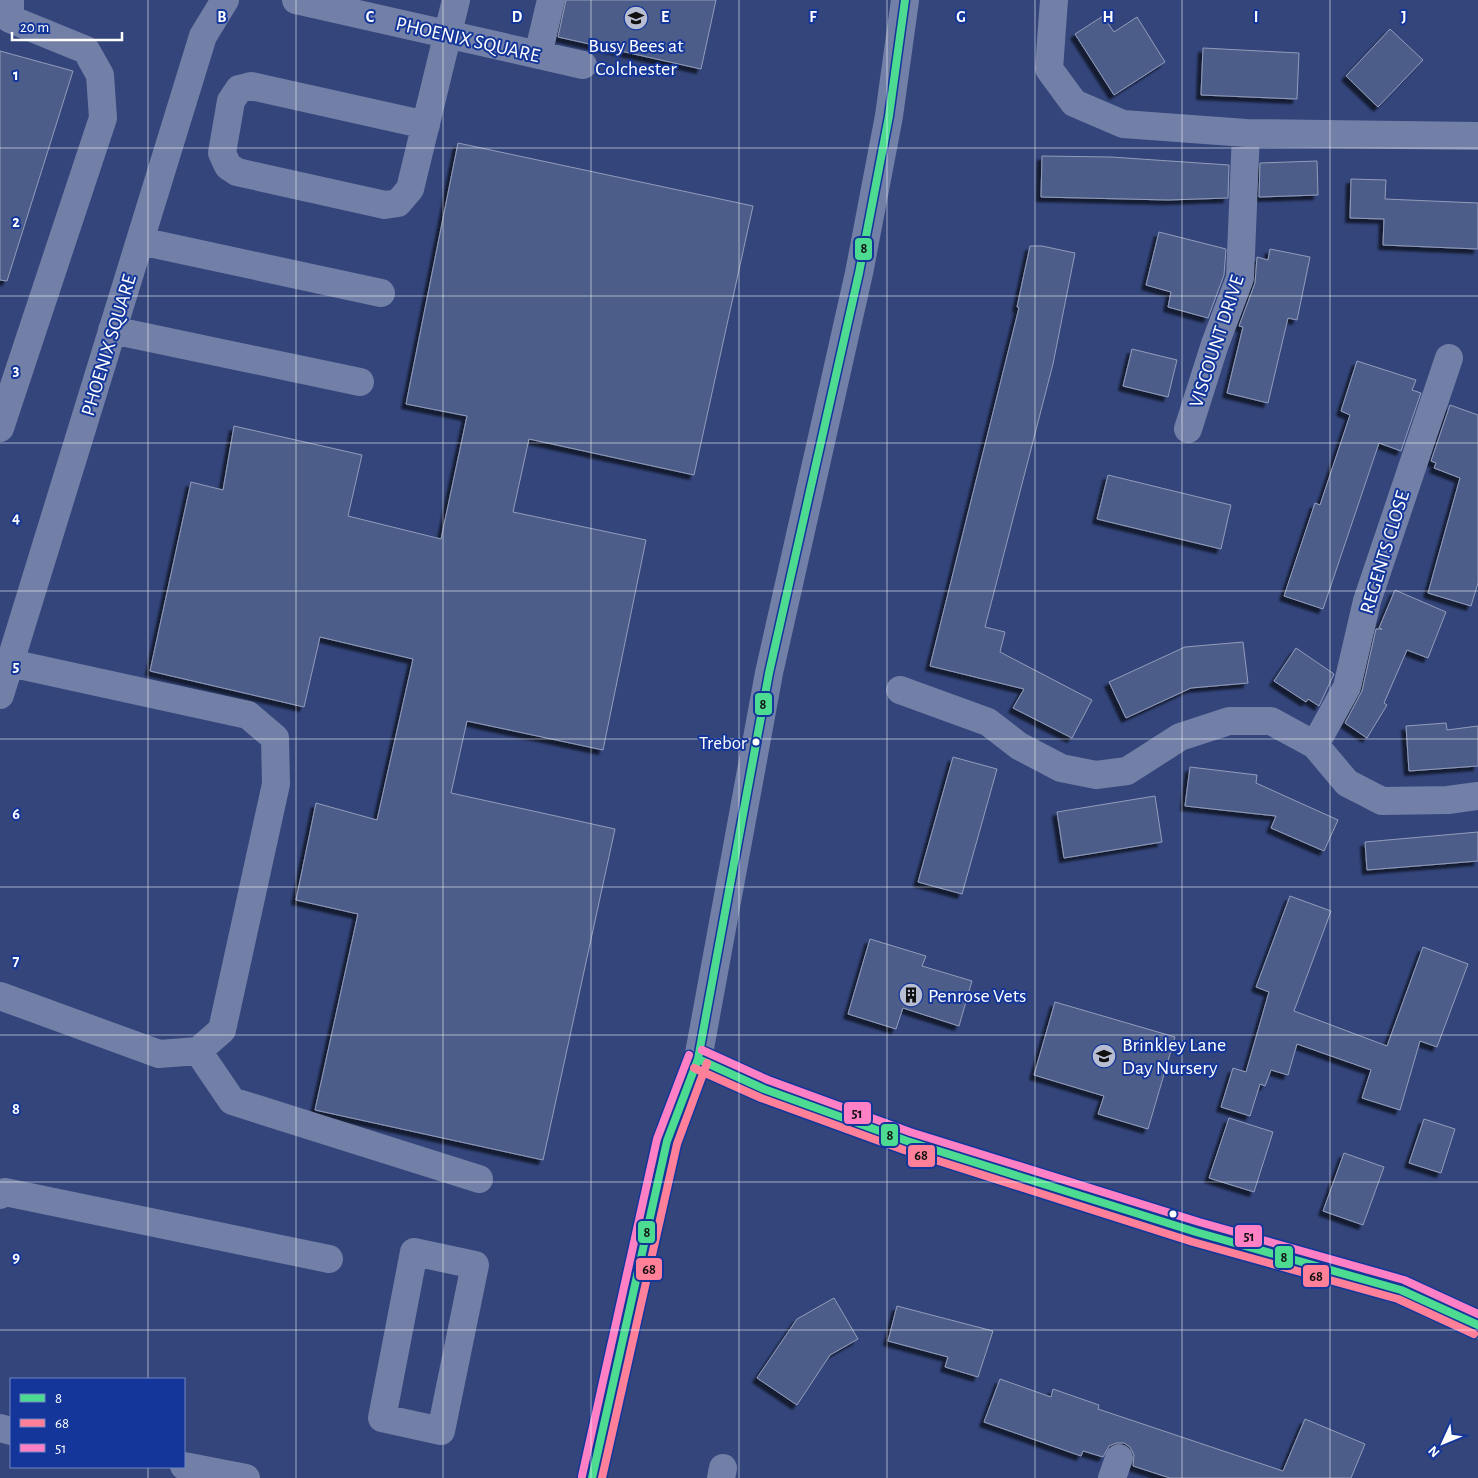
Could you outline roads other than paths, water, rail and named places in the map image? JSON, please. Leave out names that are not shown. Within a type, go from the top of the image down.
[{"type":"street","name":"PHOENIX SQUARE","points":[[0,695],[203,36],[225,0]]},
{"type":"street","name":"PHOENIX SQUARE","points":[[296,0],[583,65]]},
{"type":"street","points":[[426,125],[251,86],[240,89],[231,102],[222,153],[228,166],[237,172],[385,205],[398,202],[410,189],[426,125],[456,0]]},
{"type":"street","points":[[538,55],[551,0]]},
{"type":"street","points":[[592,1478],[667,1141],[698,1059],[768,674],[859,273],[889,116],[905,0]]},
{"type":"street","points":[[1054,0],[1049,69],[1074,103],[1123,124],[1246,133],[1478,136]]},
{"type":"street","points":[[0,428],[103,118],[100,75],[86,50],[7,12]]},
{"type":"street","name":"VISCOUNT DRIVE","points":[[1188,429],[1215,344],[1240,278],[1246,133]]},
{"type":"street","points":[[140,241],[381,294]]},
{"type":"street","points":[[112,330],[360,382]]},
{"type":"street","name":"REGENTS CLOSE","points":[[1315,745],[1347,687],[1367,601],[1450,358]]},
{"type":"street","points":[[0,996],[159,1054],[198,1051],[222,1030],[276,784],[275,738],[248,715],[10,663]]},
{"type":"street","points":[[900,690],[988,722],[1019,746],[1061,768],[1096,775],[1127,771],[1180,737],[1229,721],[1271,721],[1315,745],[1347,783],[1382,801],[1448,800],[1478,796]]},
{"type":"street","points":[[198,1051],[232,1101],[479,1179]]},
{"type":"street","points":[[698,1059],[764,1089],[907,1141],[1196,1232],[1401,1290],[1478,1325]]},
{"type":"street","points":[[0,1195],[5,1192],[329,1259]]},
{"type":"street","points":[[414,1252],[474,1265],[441,1431],[382,1418],[414,1252]]},
{"type":"street","points":[[185,1466],[246,1478]]},
{"type":"place","name":"Busy Bees at Colchester","points":[[636,18]]},
{"type":"place","name":"Trebor","points":[[756,742]]},
{"type":"place","name":"Penrose Vets","points":[[911,995]]},
{"type":"place","name":"Brinkley Lane Day Nursery","points":[[1104,1056]]}]
